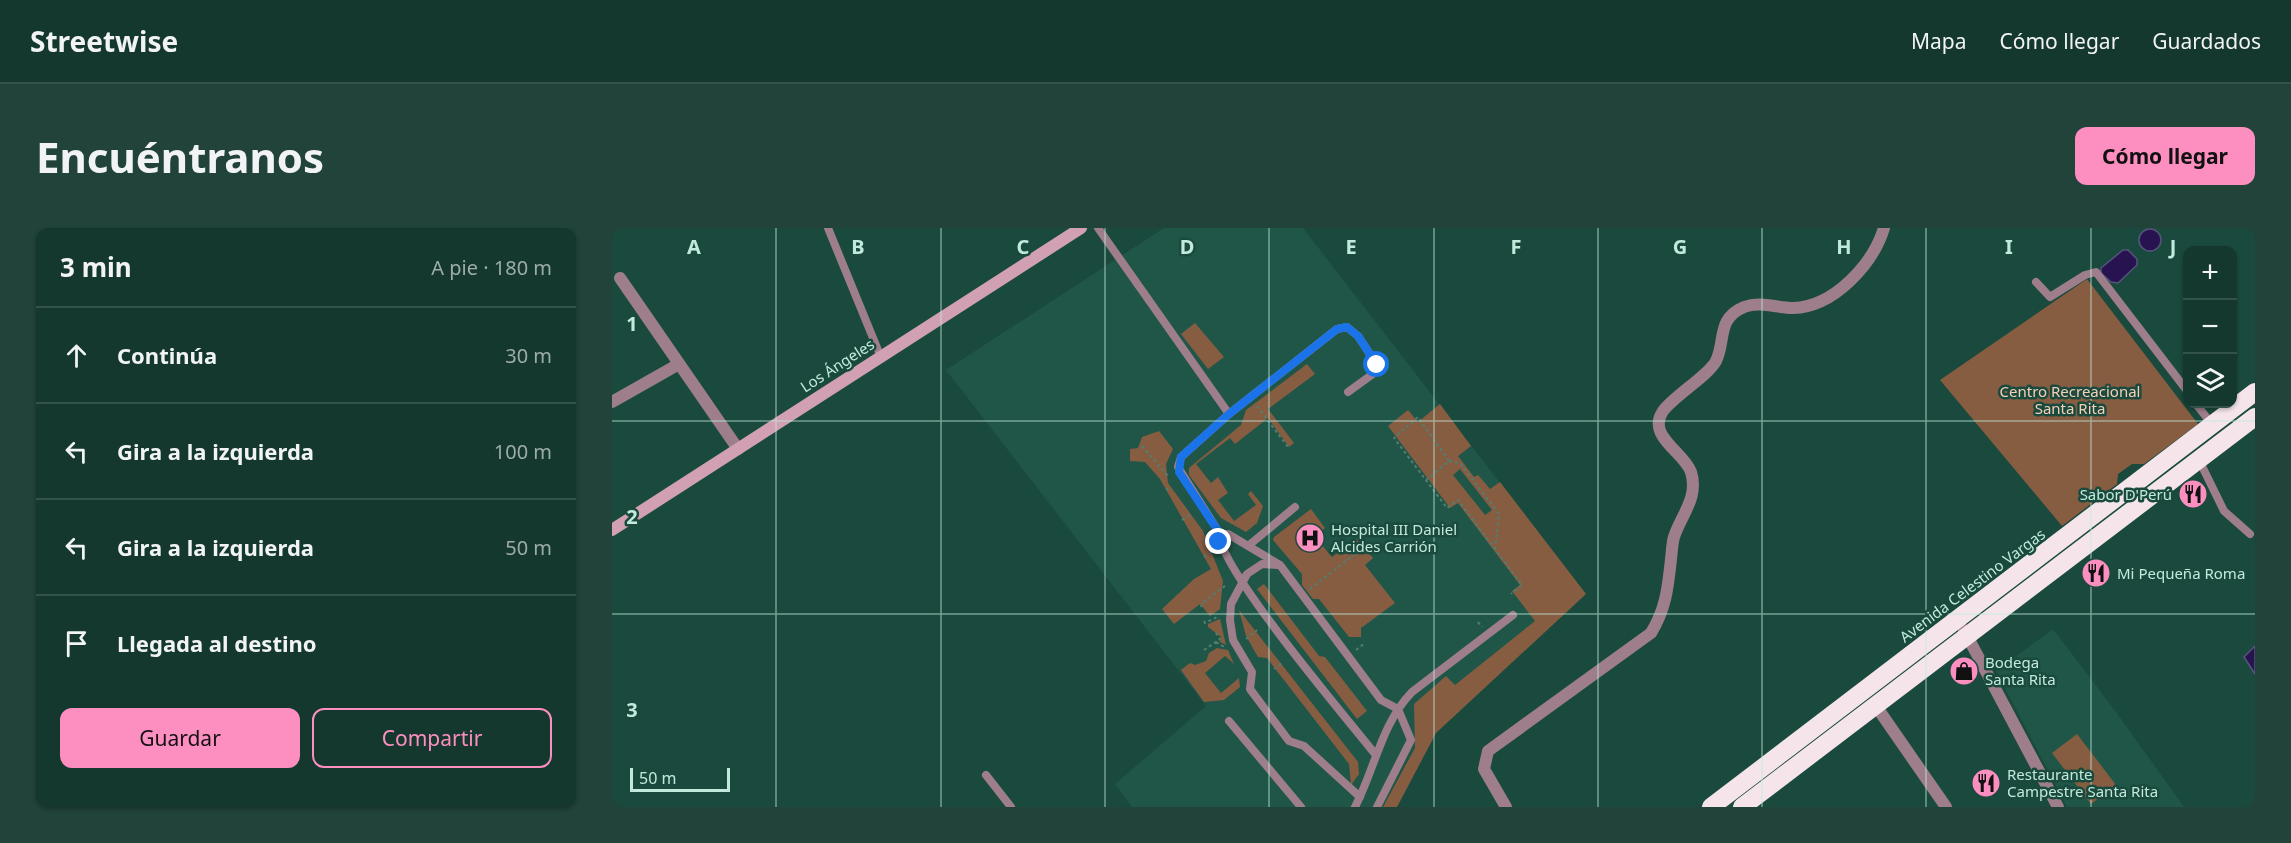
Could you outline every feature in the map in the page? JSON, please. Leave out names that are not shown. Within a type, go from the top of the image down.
[{"type":"highway","name":"Avenida Celestino Vargas","points":[[1711,807],[2135,484],[2211,423],[2255,392]]},
{"type":"highway","points":[[1742,807],[2255,417]]},
{"type":"highway","points":[[2023,570],[2034,586]]},
{"type":"highway","points":[[1847,703],[1858,719]]},
{"type":"highway","points":[[1764,766],[1775,781]]},
{"type":"main road","name":"Los Ángeles","points":[[613,527],[1081,228]]},
{"type":"street","points":[[1506,807],[1484,769],[1488,751],[1651,633],[1661,617],[1667,597],[1674,537],[1691,502],[1692,485],[1690,472],[1663,437],[1658,426],[1662,412],[1716,362],[1720,333],[1730,317],[1744,307],[1774,304],[1792,308],[1814,304],[1827,298],[1856,274],[1880,241],[1884,228]]},
{"type":"street","points":[[620,278],[738,449]]},
{"type":"street","points":[[612,402],[679,364]]},
{"type":"street","points":[[1956,620],[1968,635],[2058,807]]},
{"type":"street","points":[[1876,706],[1946,807]]},
{"type":"lane","points":[[828,228],[880,355]]},
{"type":"lane","points":[[1098,228],[1229,414]]},
{"type":"lane","points":[[2036,282],[2050,297],[2085,275],[2096,272],[2183,387]]},
{"type":"lane","points":[[1348,392],[1377,371],[1377,365],[1358,336],[1347,327],[1337,329],[1229,414],[1181,457],[1178,466],[1220,534],[1219,542],[1241,583],[1375,754]]},
{"type":"lane","points":[[2199,408],[2211,423]]},
{"type":"lane","points":[[2199,460],[2224,511],[2250,534]]},
{"type":"lane","points":[[2135,484],[2147,498]]},
{"type":"lane","points":[[1248,546],[1295,507]]},
{"type":"lane","points":[[1220,534],[1228,534],[1280,565],[1381,700],[1398,709],[1411,740],[1377,807]]},
{"type":"lane","points":[[1280,565],[1262,564],[1247,574],[1241,583],[1231,604],[1230,620],[1233,640],[1252,672],[1250,689],[1289,741],[1304,746],[1360,797]]},
{"type":"lane","points":[[1355,807],[1375,754],[1398,709],[1412,692],[1514,615]]},
{"type":"lane","points":[[1229,721],[1301,807]]},
{"type":"lane","points":[[986,775],[1011,807]]},
{"type":"path","points":[[1254,401],[1288,447]]},
{"type":"path","points":[[1495,550],[1499,514],[1460,463],[1449,461],[1418,417],[1394,438],[1447,508],[1458,500],[1495,550],[1522,585],[1511,594]]},
{"type":"path","points":[[1142,446],[1169,477]]},
{"type":"path","points":[[1426,480],[1449,461]]},
{"type":"path","points":[[1166,490],[1171,487]]},
{"type":"path","points":[[1182,520],[1191,514]]},
{"type":"path","points":[[1305,593],[1364,547]]},
{"type":"path","points":[[1204,557],[1212,552]]},
{"type":"path","points":[[1201,607],[1202,603],[1225,586]]},
{"type":"path","points":[[1204,621],[1205,623],[1222,614]]},
{"type":"path","points":[[1246,639],[1257,630]]},
{"type":"path","points":[[1204,650],[1220,639],[1216,633]]},
{"type":"path","points":[[1216,642],[1228,648]]},
{"type":"path","points":[[1352,653],[1365,643]]},
{"type":"path","points":[[1274,669],[1282,663]]},
{"type":"shaded area","name":"Hospital III Daniel Alcides Carrión","points":[[1164,228],[1303,228],[1586,594],[1436,733],[1397,807],[1132,807],[1115,784],[1206,706],[946,370]]},
{"type":"shaded area","points":[[2150,229],[2158,232],[2161,240],[2158,248],[2150,251],[2142,248],[2139,240],[2142,232]]},
{"type":"shaded area","points":[[2123,250],[2128,250],[2137,259],[2137,265],[2118,283],[2111,282],[2101,273],[2101,268]]},
{"type":"shaded area","points":[[2053,629],[2184,807],[2067,807],[1996,671]]},
{"type":"shaded area","points":[[2255,646],[2255,674],[2244,657]]},
{"type":"green space","name":"Centro Recreacional Santa Rita","points":[[2087,279],[2183,404],[2183,408],[2186,408],[2198,424],[2144,464],[2132,464],[2118,474],[2117,484],[2062,526],[1940,380]]},
{"type":"green space","points":[[1195,323],[1224,357],[1208,369],[1181,334]]},
{"type":"green space","points":[[1307,364],[1315,374],[1268,409],[1294,443],[1289,447],[1268,418],[1235,444],[1230,438],[1196,464],[1211,483],[1218,477],[1228,493],[1218,500],[1234,521],[1256,505],[1248,494],[1251,491],[1263,506],[1257,523],[1246,532],[1221,518],[1189,475],[1189,468],[1241,425],[1246,410]]},
{"type":"green space","points":[[1440,404],[1471,446],[1458,456],[1474,477],[1478,475],[1490,489],[1500,482],[1586,594],[1436,733],[1397,807],[1383,807],[1415,748],[1414,704],[1446,676],[1455,685],[1535,621],[1512,591],[1520,585],[1458,503],[1450,508],[1388,426],[1408,410],[1418,422]],"holes":[[[1460,469],[1492,510],[1485,515],[1453,475]]]},
{"type":"green space","points":[[1159,431],[1173,449],[1166,464],[1168,483],[1203,531],[1223,581],[1220,609],[1210,616],[1200,604],[1174,624],[1162,609],[1194,579],[1211,569],[1160,479],[1145,462],[1130,461],[1130,449],[1138,448],[1142,437]]},
{"type":"green space","points":[[1311,509],[1325,528],[1315,537],[1332,557],[1357,539],[1373,558],[1365,565],[1395,603],[1361,628],[1361,637],[1349,637],[1319,599],[1313,599],[1302,585],[1302,574],[1273,540]]},
{"type":"green space","points":[[1264,584],[1319,656],[1325,657],[1367,711],[1357,719],[1257,589]]},
{"type":"green space","points":[[1239,610],[1358,762],[1359,774],[1351,785],[1349,764],[1267,658],[1258,657],[1246,636]]},
{"type":"green space","points":[[1220,619],[1226,645],[1220,642],[1221,637],[1208,627],[1208,624]]},
{"type":"green space","points":[[1217,648],[1228,650],[1234,664],[1225,656],[1205,673],[1221,693],[1239,678],[1240,687],[1224,700],[1204,702],[1181,670],[1190,663],[1195,665],[1206,661],[1209,653]]},
{"type":"green space","points":[[2077,734],[2116,785],[2091,804],[2052,753]]},
{"type":"place","name":"Sabor D'Perú","points":[[2193,494]]},
{"type":"place","name":"Hospital III Daniel Alcides Carrión","points":[[1310,538]]},
{"type":"place","name":"Mi Pequeña Roma","points":[[2096,573]]},
{"type":"place","name":"Bodega Santa Rita","points":[[1964,671]]},
{"type":"place","name":"Restaurante Campestre Santa Rita","points":[[1986,783]]},
{"type":"route","points":[[1219,542],[1220,534],[1179,472],[1181,457],[1229,414],[1337,329],[1347,327],[1358,336],[1377,365]]}]
